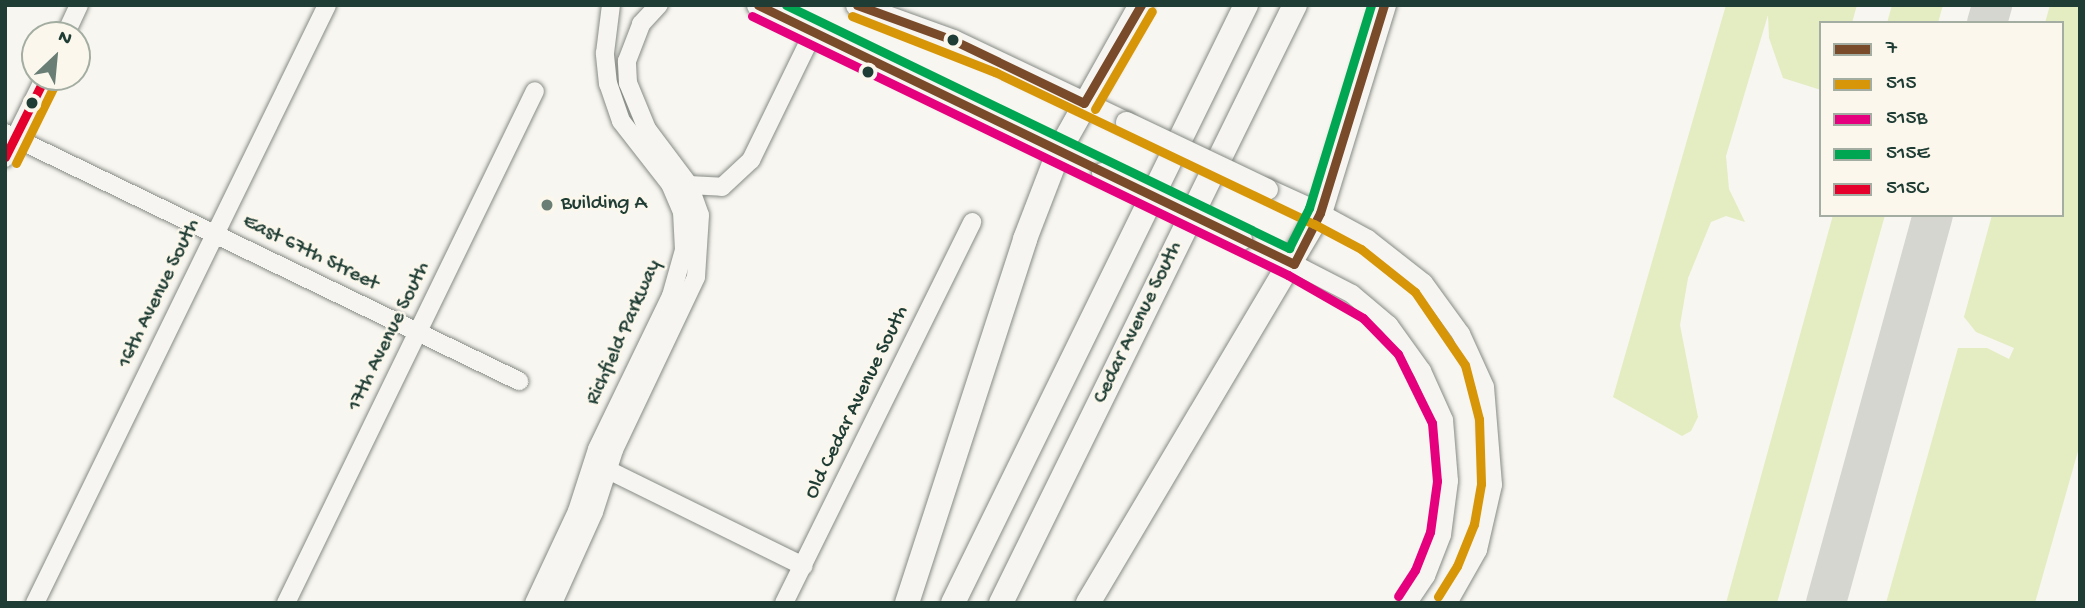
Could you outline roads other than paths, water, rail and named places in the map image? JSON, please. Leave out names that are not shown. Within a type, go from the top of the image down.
[{"type":"highway","points":[[907,603],[1025,239],[1059,151],[1141,5]]},
{"type":"highway","name":"Cedar Avenue South","points":[[953,603],[1246,5]]},
{"type":"highway","name":"Cedar Avenue South","points":[[1001,603],[1295,5]]},
{"type":"highway","points":[[1088,603],[1294,264],[1320,213],[1384,5]]},
{"type":"main road","points":[[757,5],[1294,264]]},
{"type":"main road","points":[[856,5],[949,38],[1320,213]]},
{"type":"street","points":[[72,21],[79,5]]},
{"type":"street","name":"16th Avenue South","points":[[35,603],[327,5]]},
{"type":"street","name":"Richfield Parkway","points":[[553,603],[594,512],[599,466],[671,296],[684,250],[682,212],[670,184],[621,121],[608,85],[605,53],[611,5]]},
{"type":"street","name":"Richfield Parkway","points":[[534,603],[577,510],[696,277],[701,229],[689,185],[647,129],[628,83],[627,61],[641,24],[659,5]]},
{"type":"street","points":[[689,185],[722,187],[751,160],[813,33]]},
{"type":"street","name":"17th Avenue South","points":[[286,603],[535,90]]},
{"type":"street","points":[[5,158],[10,136],[36,91]]},
{"type":"street","name":"East 67th Street","points":[[10,136],[519,381]]},
{"type":"street","points":[[1320,213],[1399,261],[1446,308],[1476,360],[1491,417],[1493,485],[1486,527],[1468,572],[1448,603]]},
{"type":"street","name":"Old Cedar Avenue South","points":[[784,603],[972,222]]},
{"type":"street","points":[[1294,264],[1352,294],[1390,325],[1422,371],[1444,419],[1449,481],[1442,535],[1426,576],[1408,603]]},
{"type":"street","points":[[599,466],[803,566]]},
{"type":"place","name":"Building A","points":[[547,205]]}]
